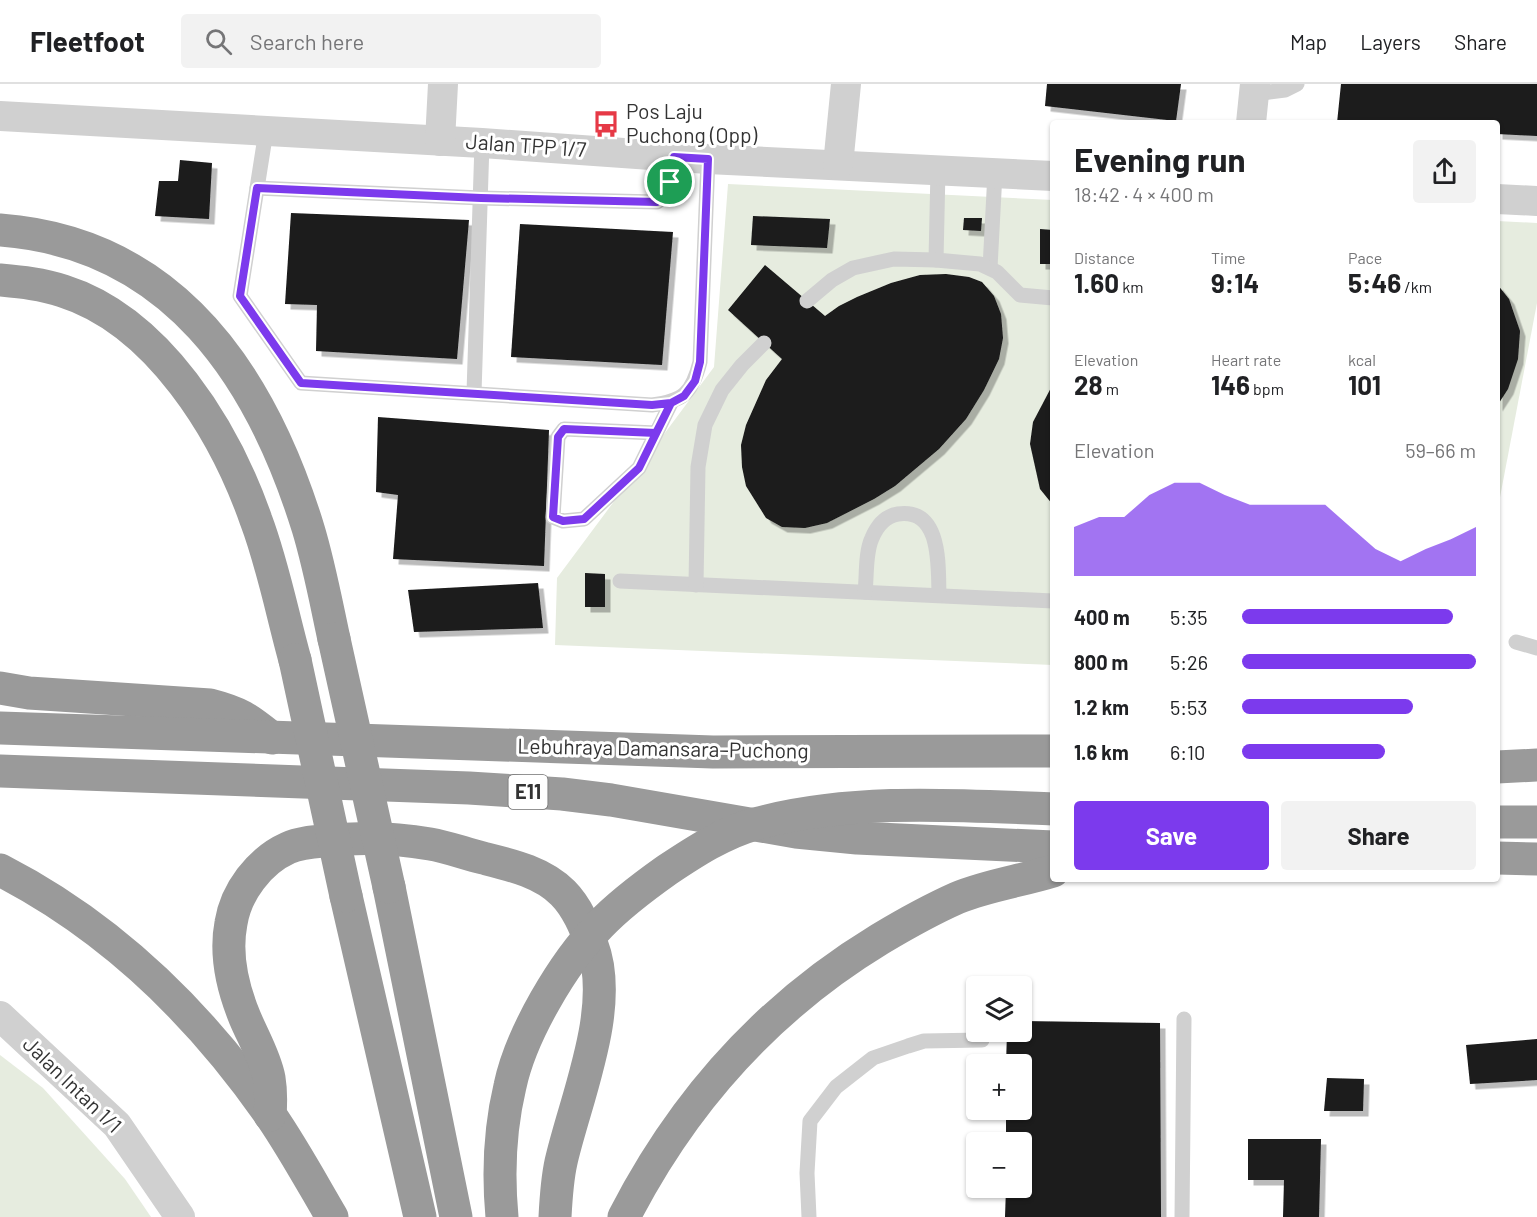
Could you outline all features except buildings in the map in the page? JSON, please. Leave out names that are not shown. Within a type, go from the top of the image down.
[{"type":"highway","points":[[0,230],[55,238],[89,249],[142,277],[168,295],[218,345],[237,370],[273,433],[309,531],[389,887],[456,1217]]},
{"type":"highway","points":[[0,280],[33,283],[64,291],[120,321],[148,344],[171,367],[213,426],[243,487],[256,519],[295,660],[346,896],[420,1217]]},
{"type":"highway","points":[[0,688],[29,693],[210,705],[236,712],[251,720],[272,738]]},
{"type":"highway","name":"E11","points":[[0,728],[272,738]]},
{"type":"highway","name":"Lebuhraya Damansara–Puchong","points":[[272,738],[713,752],[1046,749]]},
{"type":"highway","points":[[1500,767],[1537,765]]},
{"type":"highway","name":"E11","points":[[0,771],[469,788],[562,794],[611,800],[796,832],[857,838],[1050,847]]},
{"type":"highway","points":[[502,1217],[501,1163],[504,1122],[510,1085],[519,1054],[549,993],[598,926],[651,881],[718,839],[752,825],[788,816],[822,810],[866,807],[969,806],[1050,809]]},
{"type":"highway","points":[[1500,822],[1537,822]]},
{"type":"highway","points":[[270,1115],[271,1099],[268,1076],[239,998],[231,966],[229,942],[231,922],[237,901],[261,867],[290,847],[330,840],[368,839],[431,844],[521,868],[563,892],[579,915],[593,947],[599,970],[598,1011],[561,1162],[555,1217]]},
{"type":"highway","points":[[1500,858],[1537,859]]},
{"type":"highway","points":[[0,870],[70,911],[97,930],[148,972],[196,1021],[270,1115],[332,1217]]},
{"type":"highway","points":[[624,1217],[644,1179],[705,1092],[752,1038],[810,987],[848,959],[923,913],[959,897],[1050,872]]},
{"type":"street","points":[[440,141],[443,84]]},
{"type":"street","points":[[838,165],[846,84]]},
{"type":"street","name":"Jalan TPP 1/7","points":[[0,116],[482,143],[708,159],[1050,176]]},
{"type":"street","points":[[1500,199],[1537,201]]},
{"type":"street","name":"Jalan Intan 1/1","points":[[0,1016],[117,1125],[180,1217]]},
{"type":"lane","points":[[1253,100],[1297,84]]},
{"type":"lane","points":[[266,131],[240,296],[301,383],[652,405],[671,403],[684,396],[695,381],[700,362],[708,159]]},
{"type":"lane","points":[[474,393],[482,143]]},
{"type":"lane","points":[[257,188],[481,198],[657,202],[663,198],[670,182],[674,157]]},
{"type":"lane","points":[[936,260],[938,170]]},
{"type":"lane","points":[[990,268],[995,173]]},
{"type":"lane","points":[[807,301],[832,280],[853,268],[894,260],[936,260],[980,264],[990,268],[1020,295],[1050,298]]},
{"type":"lane","points":[[696,585],[698,467],[705,425],[722,390],[764,343]]},
{"type":"lane","points":[[656,433],[564,429],[558,437],[553,517],[563,521],[584,519],[639,468],[671,403]]},
{"type":"lane","points":[[865,592],[871,540],[880,523],[892,515],[906,513],[919,516],[928,526],[934,540],[938,556],[939,595]]},
{"type":"lane","points":[[620,581],[1050,601]]},
{"type":"lane","points":[[1516,642],[1537,648]]},
{"type":"lane","points":[[1182,1217],[1184,1019]]},
{"type":"lane","points":[[809,1217],[807,1173],[810,1121],[836,1087],[873,1058],[924,1041],[966,1040]]},
{"type":"shaded area","points":[[728,184],[1050,200],[1050,665],[555,645],[557,578],[714,367]]},
{"type":"shaded area","points":[[1500,221],[1537,223],[1537,303],[1500,497]]},
{"type":"shaded area","points":[[0,1055],[43,1088],[125,1179],[151,1217],[0,1217]]},
{"type":"place","name":"Pos Laju Puchong (Opp)","points":[[606,124]]},
{"type":"route","points":[[670,182],[663,198],[657,202],[481,198],[257,188],[240,296],[301,383],[652,405],[671,403],[639,468],[584,519],[563,521],[553,517],[558,437],[564,429],[656,433],[671,403],[684,396],[695,381],[700,362],[708,159],[674,157],[670,182]]}]
